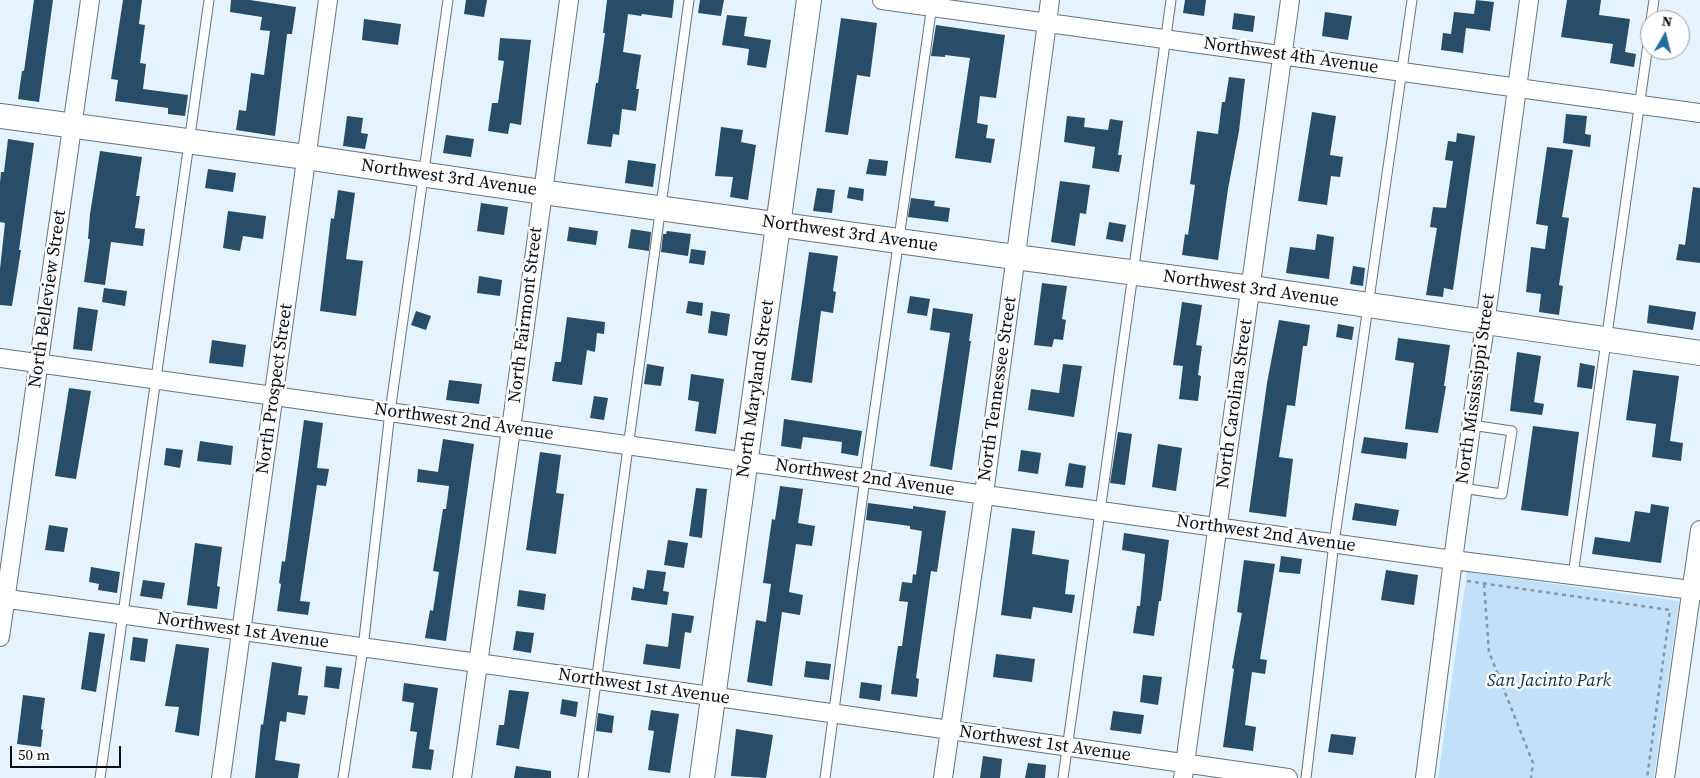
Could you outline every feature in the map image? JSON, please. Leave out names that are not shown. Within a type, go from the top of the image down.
[{"type":"street","name":"North Belleview Street","points":[[0,637],[3,598],[39,363],[90,0]]},
{"type":"street","name":"North Prospect Street","points":[[221,778],[328,0]]},
{"type":"street","name":"North Fairmont Street","points":[[462,778],[569,0]]},
{"type":"street","name":"North Maryland Street","points":[[702,778],[809,0]]},
{"type":"street","name":"Northwest 4th Avenue","points":[[882,0],[932,3],[1046,22],[1700,113]]},
{"type":"street","name":"North Tennessee Street","points":[[943,778],[984,494],[1050,0]]},
{"type":"street","name":"North Carolina Street","points":[[1184,771],[1290,0]]},
{"type":"street","name":"North Mississippi Street","points":[[1425,778],[1462,488],[1529,0]]},
{"type":"street","name":"Northwest 3rd Avenue","points":[[0,116],[306,157],[898,241],[1251,288],[1700,353]]},
{"type":"street","name":"Northwest 2nd Avenue","points":[[0,358],[1453,560],[1696,591]]},
{"type":"street","points":[[1665,778],[1696,591],[1700,530]]},
{"type":"street","name":"Northwest 1st Avenue","points":[[3,598],[950,729],[1068,747],[1184,771],[1288,778]]},
{"type":"lane","points":[[100,778],[209,0]]},
{"type":"lane","points":[[343,778],[362,648],[390,412],[425,175],[448,0]]},
{"type":"lane","points":[[584,778],[689,0]]},
{"type":"lane","points":[[1063,778],[1171,0]]},
{"type":"lane","points":[[1306,778],[1334,543],[1412,0]]},
{"type":"lane","points":[[825,778],[864,478],[932,3]]},
{"type":"lane","points":[[1573,575],[1646,60]]},
{"type":"lane","points":[[1462,488],[1502,494],[1512,431],[1471,425]]},
{"type":"path","points":[[1532,778],[1533,763],[1489,652],[1484,584],[1670,610],[1647,778]]},
{"type":"green space","name":"San Jacinto Park","points":[[1467,572],[1679,601],[1654,778],[1438,778]]},
{"type":"building","points":[[34,0],[53,0],[39,102],[18,99]]},
{"type":"building","points":[[123,0],[142,0],[139,24],[145,25],[140,63],[146,64],[143,89],[188,95],[185,116],[168,114],[168,108],[115,101],[118,80],[111,79]]},
{"type":"building","points":[[231,0],[250,0],[296,7],[292,34],[287,34],[275,136],[236,130],[239,110],[246,111],[251,73],[264,75],[270,31],[260,30],[262,17],[230,12]]},
{"type":"building","points":[[466,0],[487,0],[484,17],[464,14]]},
{"type":"building","points":[[607,0],[674,0],[672,18],[628,14],[623,52],[641,55],[636,89],[639,89],[636,111],[622,109],[619,135],[613,134],[611,147],[587,144],[605,33],[603,33]]},
{"type":"building","points":[[700,0],[724,0],[721,16],[698,13]]},
{"type":"building","points":[[1185,0],[1206,0],[1204,16],[1183,13]]},
{"type":"building","points":[[1476,0],[1494,2],[1490,31],[1466,28],[1463,53],[1441,50],[1443,33],[1451,34],[1454,12],[1474,14]]},
{"type":"building","points":[[1567,0],[1601,0],[1599,15],[1630,19],[1625,52],[1636,54],[1634,67],[1610,63],[1613,44],[1561,37]]},
{"type":"building","points":[[1325,12],[1352,16],[1348,40],[1322,36]]},
{"type":"building","points":[[1234,13],[1255,16],[1253,32],[1232,29]]},
{"type":"building","points":[[727,15],[747,17],[744,36],[771,40],[766,68],[747,65],[749,49],[722,45]]},
{"type":"building","points":[[841,18],[877,23],[870,77],[857,75],[848,135],[825,132]]},
{"type":"building","points":[[364,19],[401,24],[398,45],[362,40]]},
{"type":"building","points":[[936,25],[1005,35],[996,98],[980,96],[977,123],[988,125],[986,138],[995,139],[991,163],[955,158],[970,58],[945,55],[945,57],[931,56]]},
{"type":"building","points":[[500,38],[531,40],[521,125],[510,123],[508,134],[488,131],[492,103],[498,103],[504,61],[498,60]]},
{"type":"building","points":[[1229,77],[1245,79],[1239,131],[1228,189],[1218,260],[1182,255],[1185,234],[1188,235],[1195,185],[1190,184],[1197,131],[1218,134],[1222,102],[1225,102]]},
{"type":"building","points":[[1312,112],[1336,116],[1330,155],[1343,157],[1340,177],[1331,176],[1327,205],[1298,201]]},
{"type":"building","points":[[1566,114],[1587,116],[1585,134],[1591,135],[1590,147],[1563,143]]},
{"type":"building","points":[[347,116],[363,118],[361,133],[368,134],[365,149],[343,146]]},
{"type":"building","points":[[1067,116],[1085,118],[1084,127],[1108,130],[1110,119],[1123,121],[1118,155],[1122,155],[1119,172],[1092,168],[1095,147],[1064,142]]},
{"type":"building","points":[[721,127],[743,130],[741,142],[756,145],[748,200],[730,197],[733,177],[715,176]]},
{"type":"building","points":[[1457,133],[1475,136],[1453,290],[1444,288],[1443,297],[1426,295],[1437,228],[1430,227],[1433,207],[1446,208],[1453,161],[1445,160],[1448,141],[1456,142]]},
{"type":"building","points":[[446,135],[474,139],[471,157],[443,153]]},
{"type":"building","points":[[8,139],[34,143],[12,306],[0,305],[0,269],[5,223],[0,222],[0,183],[1,172],[4,172]]},
{"type":"building","points":[[1547,147],[1573,150],[1562,217],[1569,218],[1559,285],[1563,286],[1559,315],[1539,312],[1541,294],[1526,292],[1531,247],[1545,249],[1548,226],[1536,224]]},
{"type":"building","points":[[100,151],[142,157],[136,196],[140,196],[135,228],[145,229],[143,246],[111,242],[105,285],[84,282],[90,239],[88,239],[90,214]]},
{"type":"building","points":[[869,159],[888,161],[886,176],[866,174]]},
{"type":"building","points":[[628,160],[656,164],[653,187],[625,183]]},
{"type":"building","points":[[208,169],[236,173],[233,192],[205,188]]},
{"type":"building","points":[[1060,181],[1090,185],[1086,214],[1080,213],[1075,246],[1051,242]]},
{"type":"building","points":[[849,187],[864,189],[863,201],[847,198]]},
{"type":"building","points":[[1693,187],[1700,188],[1700,263],[1676,260],[1679,244],[1685,245]]},
{"type":"building","points":[[817,188],[835,190],[832,213],[813,211]]},
{"type":"building","points":[[338,190],[355,193],[346,259],[363,261],[356,316],[320,311],[331,218],[334,219]]},
{"type":"building","points":[[911,198],[935,201],[934,206],[950,208],[948,222],[908,217]]},
{"type":"building","points":[[481,203],[508,207],[504,235],[477,231]]},
{"type":"building","points":[[228,211],[266,216],[263,239],[243,236],[240,251],[223,248]]},
{"type":"building","points":[[1109,222],[1126,225],[1123,242],[1106,239]]},
{"type":"building","points":[[569,227],[598,231],[596,245],[567,241]]},
{"type":"building","points":[[631,229],[651,232],[649,251],[628,248]]},
{"type":"building","points":[[667,231],[691,234],[688,256],[661,252],[663,234],[666,234]]},
{"type":"building","points":[[1317,234],[1334,237],[1329,279],[1286,273],[1290,247],[1315,250]]},
{"type":"building","points":[[691,249],[706,251],[704,265],[689,263]]},
{"type":"building","points":[[809,252],[838,256],[833,291],[836,292],[833,313],[821,311],[812,383],[791,380]]},
{"type":"building","points":[[1353,266],[1365,268],[1363,286],[1350,284]]},
{"type":"building","points":[[479,276],[502,280],[500,296],[477,293]]},
{"type":"building","points":[[1042,283],[1067,286],[1062,319],[1066,320],[1063,340],[1054,339],[1052,347],[1034,345]]},
{"type":"building","points":[[104,288],[127,291],[125,306],[102,302]]},
{"type":"building","points":[[910,296],[930,299],[927,316],[907,313]]},
{"type":"building","points":[[688,301],[703,303],[702,316],[686,313]]},
{"type":"building","points":[[1182,302],[1202,305],[1196,345],[1202,346],[1198,375],[1201,376],[1198,401],[1179,399],[1183,366],[1173,365]]},
{"type":"building","points":[[1649,305],[1696,312],[1693,330],[1647,323]]},
{"type":"building","points":[[78,307],[98,310],[92,351],[73,349]]},
{"type":"building","points":[[933,308],[973,314],[969,341],[971,341],[952,470],[930,466],[950,333],[930,330]]},
{"type":"building","points":[[416,311],[431,316],[426,330],[411,325]]},
{"type":"building","points":[[711,311],[730,314],[727,336],[708,333]]},
{"type":"building","points":[[567,317],[605,322],[604,334],[597,333],[595,352],[587,350],[582,385],[552,381],[555,362],[561,362]]},
{"type":"building","points":[[1279,320],[1310,325],[1307,346],[1303,346],[1295,406],[1287,405],[1279,457],[1293,459],[1286,517],[1249,512],[1267,383]]},
{"type":"building","points":[[1338,324],[1354,327],[1352,340],[1336,337]]},
{"type":"building","points":[[1398,338],[1450,345],[1444,386],[1446,386],[1438,433],[1405,429],[1414,363],[1395,360]]},
{"type":"building","points":[[212,340],[246,345],[243,367],[209,363]]},
{"type":"building","points":[[1517,352],[1541,356],[1534,402],[1544,404],[1542,415],[1510,411]]},
{"type":"building","points":[[1580,363],[1595,366],[1592,389],[1577,387]]},
{"type":"building","points":[[647,364],[664,367],[661,386],[644,384]]},
{"type":"building","points":[[1063,364],[1082,366],[1074,417],[1028,410],[1031,389],[1059,393]]},
{"type":"building","points":[[1633,370],[1679,376],[1670,441],[1683,443],[1681,461],[1652,457],[1656,424],[1626,420]]},
{"type":"building","points":[[691,374],[724,379],[716,434],[695,431],[699,402],[688,400]]},
{"type":"building","points":[[449,380],[482,384],[479,404],[446,400]]},
{"type":"building","points":[[69,388],[91,391],[76,479],[55,476]]},
{"type":"building","points":[[594,396],[608,398],[604,420],[590,418]]},
{"type":"building","points":[[784,419],[862,431],[858,456],[841,453],[842,442],[803,437],[801,449],[781,446]]},
{"type":"building","points":[[304,420],[323,423],[317,468],[329,469],[326,486],[317,485],[300,601],[310,602],[308,615],[277,611],[282,561],[285,562]]},
{"type":"building","points":[[1533,426],[1579,432],[1568,516],[1521,510]]},
{"type":"building","points":[[1118,432],[1132,434],[1125,485],[1110,483]]},
{"type":"building","points":[[1364,437],[1408,443],[1406,459],[1361,453]]},
{"type":"building","points":[[443,439],[474,444],[446,641],[425,638],[430,610],[433,611],[439,572],[433,571],[443,509],[446,509],[449,486],[417,482],[418,469],[438,472]]},
{"type":"building","points":[[200,441],[233,446],[231,465],[197,461]]},
{"type":"building","points":[[1158,444],[1182,448],[1176,491],[1152,487]]},
{"type":"building","points":[[166,448],[183,450],[180,468],[164,465]]},
{"type":"building","points":[[1021,450],[1041,453],[1038,474],[1018,471]]},
{"type":"building","points":[[540,452],[561,455],[556,493],[564,494],[556,554],[526,550]]},
{"type":"building","points":[[1069,463],[1086,466],[1083,488],[1065,486]]},
{"type":"building","points":[[780,486],[803,489],[798,523],[815,526],[812,546],[796,544],[789,592],[803,595],[800,615],[782,612],[772,686],[747,682],[756,620],[766,622],[771,584],[763,583],[772,519],[775,520]]},
{"type":"building","points":[[696,488],[707,489],[702,538],[689,536]]},
{"type":"building","points":[[868,503],[913,509],[913,506],[946,511],[937,572],[931,571],[916,678],[919,679],[917,697],[891,694],[898,646],[902,646],[908,602],[899,601],[902,582],[912,583],[913,574],[916,575],[922,531],[910,529],[910,526],[866,520]]},
{"type":"building","points":[[1355,503],[1399,510],[1396,526],[1352,520]]},
{"type":"building","points":[[1651,504],[1669,507],[1661,563],[1592,554],[1595,537],[1630,542],[1635,511],[1650,513]]},
{"type":"building","points":[[49,525],[68,528],[64,552],[45,550]]},
{"type":"building","points":[[1012,528],[1035,531],[1032,554],[1069,560],[1065,594],[1075,595],[1072,613],[1033,607],[1031,619],[1001,615]]},
{"type":"building","points":[[1124,533],[1169,540],[1161,601],[1159,601],[1154,636],[1133,633],[1137,606],[1140,606],[1145,554],[1122,550]]},
{"type":"building","points":[[668,540],[688,543],[684,568],[664,565]]},
{"type":"building","points":[[195,543],[222,547],[217,586],[220,587],[217,609],[187,605]]},
{"type":"building","points":[[1281,556],[1302,559],[1300,574],[1279,572]]},
{"type":"building","points":[[1244,560],[1275,564],[1260,659],[1267,660],[1265,674],[1252,672],[1245,725],[1256,727],[1253,751],[1223,747],[1234,669],[1232,668],[1242,613],[1237,612]]},
{"type":"building","points":[[91,567],[120,572],[117,593],[98,590],[99,584],[89,582]]},
{"type":"building","points":[[647,570],[666,572],[663,591],[669,592],[667,605],[631,600],[633,587],[644,589]]},
{"type":"building","points":[[1386,570],[1418,575],[1414,605],[1381,600]]},
{"type":"building","points":[[143,580],[165,583],[162,599],[140,596]]},
{"type":"building","points":[[519,590],[546,594],[544,610],[517,606]]},
{"type":"building","points":[[672,613],[694,616],[691,633],[685,632],[680,669],[643,664],[646,644],[668,647]]},
{"type":"building","points":[[516,631],[534,633],[531,653],[513,650]]},
{"type":"building","points":[[89,632],[105,634],[96,692],[81,689]]},
{"type":"building","points":[[133,637],[148,639],[145,662],[130,660]]},
{"type":"building","points":[[176,644],[209,648],[199,736],[175,732],[179,707],[165,706]]},
{"type":"building","points":[[996,654],[1035,659],[1032,682],[993,677]]},
{"type":"building","points":[[806,661],[831,664],[829,680],[804,677]]},
{"type":"building","points":[[272,662],[302,667],[298,695],[308,696],[305,715],[287,712],[286,722],[280,721],[275,760],[300,764],[298,778],[255,778],[261,724],[263,725]]},
{"type":"building","points":[[326,666],[342,668],[339,689],[324,687]]},
{"type":"building","points":[[1143,675],[1162,677],[1158,705],[1140,702]]},
{"type":"building","points":[[861,682],[882,685],[880,701],[859,698]]},
{"type":"building","points":[[404,683],[438,688],[429,749],[434,750],[431,770],[412,768],[417,732],[410,731],[414,703],[402,701]]},
{"type":"building","points":[[509,690],[529,692],[519,749],[496,745],[499,725],[504,725]]},
{"type":"building","points":[[23,695],[45,698],[41,747],[17,744]]},
{"type":"building","points":[[562,699],[578,702],[576,717],[560,714]]},
{"type":"building","points":[[651,710],[679,714],[670,773],[648,770],[654,731],[648,730]]},
{"type":"building","points":[[1113,711],[1144,715],[1141,734],[1110,730]]},
{"type":"building","points":[[598,713],[614,716],[612,733],[596,731]]},
{"type":"building","points":[[736,729],[773,735],[766,778],[731,776]]},
{"type":"building","points":[[1331,734],[1356,737],[1353,755],[1328,752]]},
{"type":"building","points":[[983,756],[1002,759],[1000,778],[980,778]]},
{"type":"building","points":[[1028,763],[1046,765],[1045,778],[1025,778]]},
{"type":"building","points":[[516,766],[551,771],[551,778],[514,778]]}]
